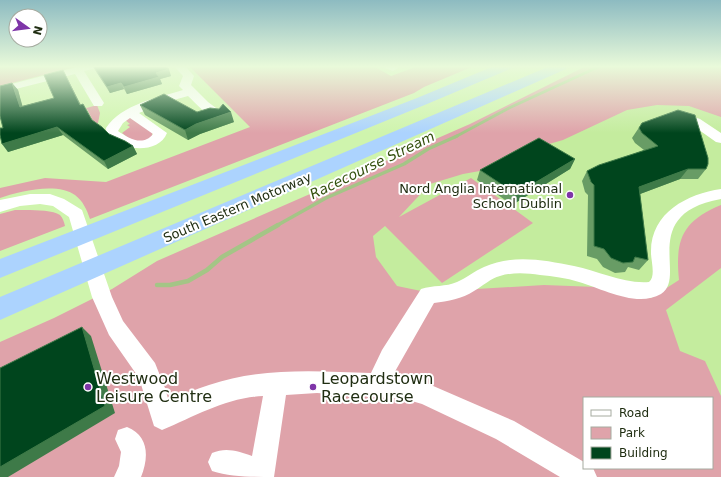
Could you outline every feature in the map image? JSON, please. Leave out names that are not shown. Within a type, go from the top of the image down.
[{"type":"highway","points":[[0,269],[452,88]]},
{"type":"highway","name":"South Eastern Motorway","points":[[0,309],[510,88]]},
{"type":"street","points":[[89,88],[98,103]]},
{"type":"street","points":[[187,88],[204,105],[218,114]]},
{"type":"street","points":[[131,113],[152,103],[190,92]]},
{"type":"street","points":[[674,115],[699,124],[721,139]]},
{"type":"street","points":[[377,385],[390,357],[428,295],[453,292],[462,289],[493,270],[507,266],[522,266],[570,272],[628,288],[651,290],[658,286],[661,280],[661,238],[666,225],[672,216],[695,200],[710,195],[721,194]]},
{"type":"street","points":[[0,206],[35,198],[55,200],[69,207],[76,214],[102,297],[116,328],[147,371],[154,388],[162,418],[192,402],[228,390],[254,385],[317,382],[405,388],[424,393],[505,430],[584,477]]},
{"type":"street","points":[[261,477],[277,383]]},
{"type":"street","points":[[126,477],[131,469],[134,449],[127,439]]},
{"type":"street","points":[[221,462],[240,463],[254,473],[255,477]]},
{"type":"shaded area","points":[[658,88],[721,88],[721,477],[713,469],[713,397],[583,397],[583,454],[304,213]]},
{"type":"green space","points":[[211,88],[422,88],[414,93],[90,219],[88,212],[78,197],[68,191],[49,188],[38,189],[0,198],[0,188],[45,178],[106,182],[250,127]]},
{"type":"green space","points":[[541,88],[721,88],[721,117],[689,106],[657,105],[627,110],[563,140],[535,148],[502,167],[463,174],[430,184],[399,217],[471,178],[533,223],[442,283],[385,226],[373,236],[376,257],[397,286],[426,292],[544,285],[597,287],[651,298],[679,280],[678,254],[680,243],[690,225],[697,218],[721,205],[721,268],[666,310],[680,351],[705,361],[721,396],[721,477],[0,477],[0,342],[54,318],[112,289],[157,261],[470,124]]},
{"type":"green space","points":[[97,105],[100,113],[98,123],[95,125],[87,109],[69,113]]},
{"type":"green space","points":[[129,117],[153,131],[151,140],[135,143],[122,133],[130,127],[127,125],[130,124],[124,119]]},
{"type":"green space","points":[[15,210],[38,210],[56,213],[61,216],[65,226],[0,251],[0,214]]},
{"type":"building","points":[[0,88],[14,88],[20,107],[54,98],[50,88],[72,88],[80,105],[83,104],[92,120],[109,134],[133,146],[104,161],[57,127],[2,144],[0,135],[0,128],[3,128],[0,116]]},
{"type":"building","points":[[164,94],[197,112],[210,108],[219,109],[223,104],[231,112],[196,124],[185,130],[140,105]]},
{"type":"building","name":"Nord Anglia International School Dublin","points":[[678,110],[695,115],[708,158],[708,164],[706,169],[688,169],[639,187],[648,260],[635,257],[633,262],[623,263],[611,258],[604,249],[594,246],[594,185],[591,182],[587,171],[599,165],[658,146],[642,133],[639,128],[642,123]]},
{"type":"building","points":[[539,138],[575,159],[516,194],[480,170]]},
{"type":"building","points":[[82,327],[105,406],[0,467],[0,368]]},
{"type":"waterway","name":"Racecourse Stream","points":[[456,136],[509,108],[552,88]]},
{"type":"waterway","name":"Racecourse Stream","points":[[276,226],[326,198],[404,164],[428,149],[456,136]]},
{"type":"waterway","name":"Racecourse Stream","points":[[157,285],[170,285],[188,281],[207,270],[222,257],[278,225]]},
{"type":"place","name":"Nord Anglia International School Dublin","points":[[570,195]]},
{"type":"place","name":"Westwood Leisure Centre","points":[[88,387]]},
{"type":"place","name":"Leopardstown Racecourse","points":[[313,387]]}]
